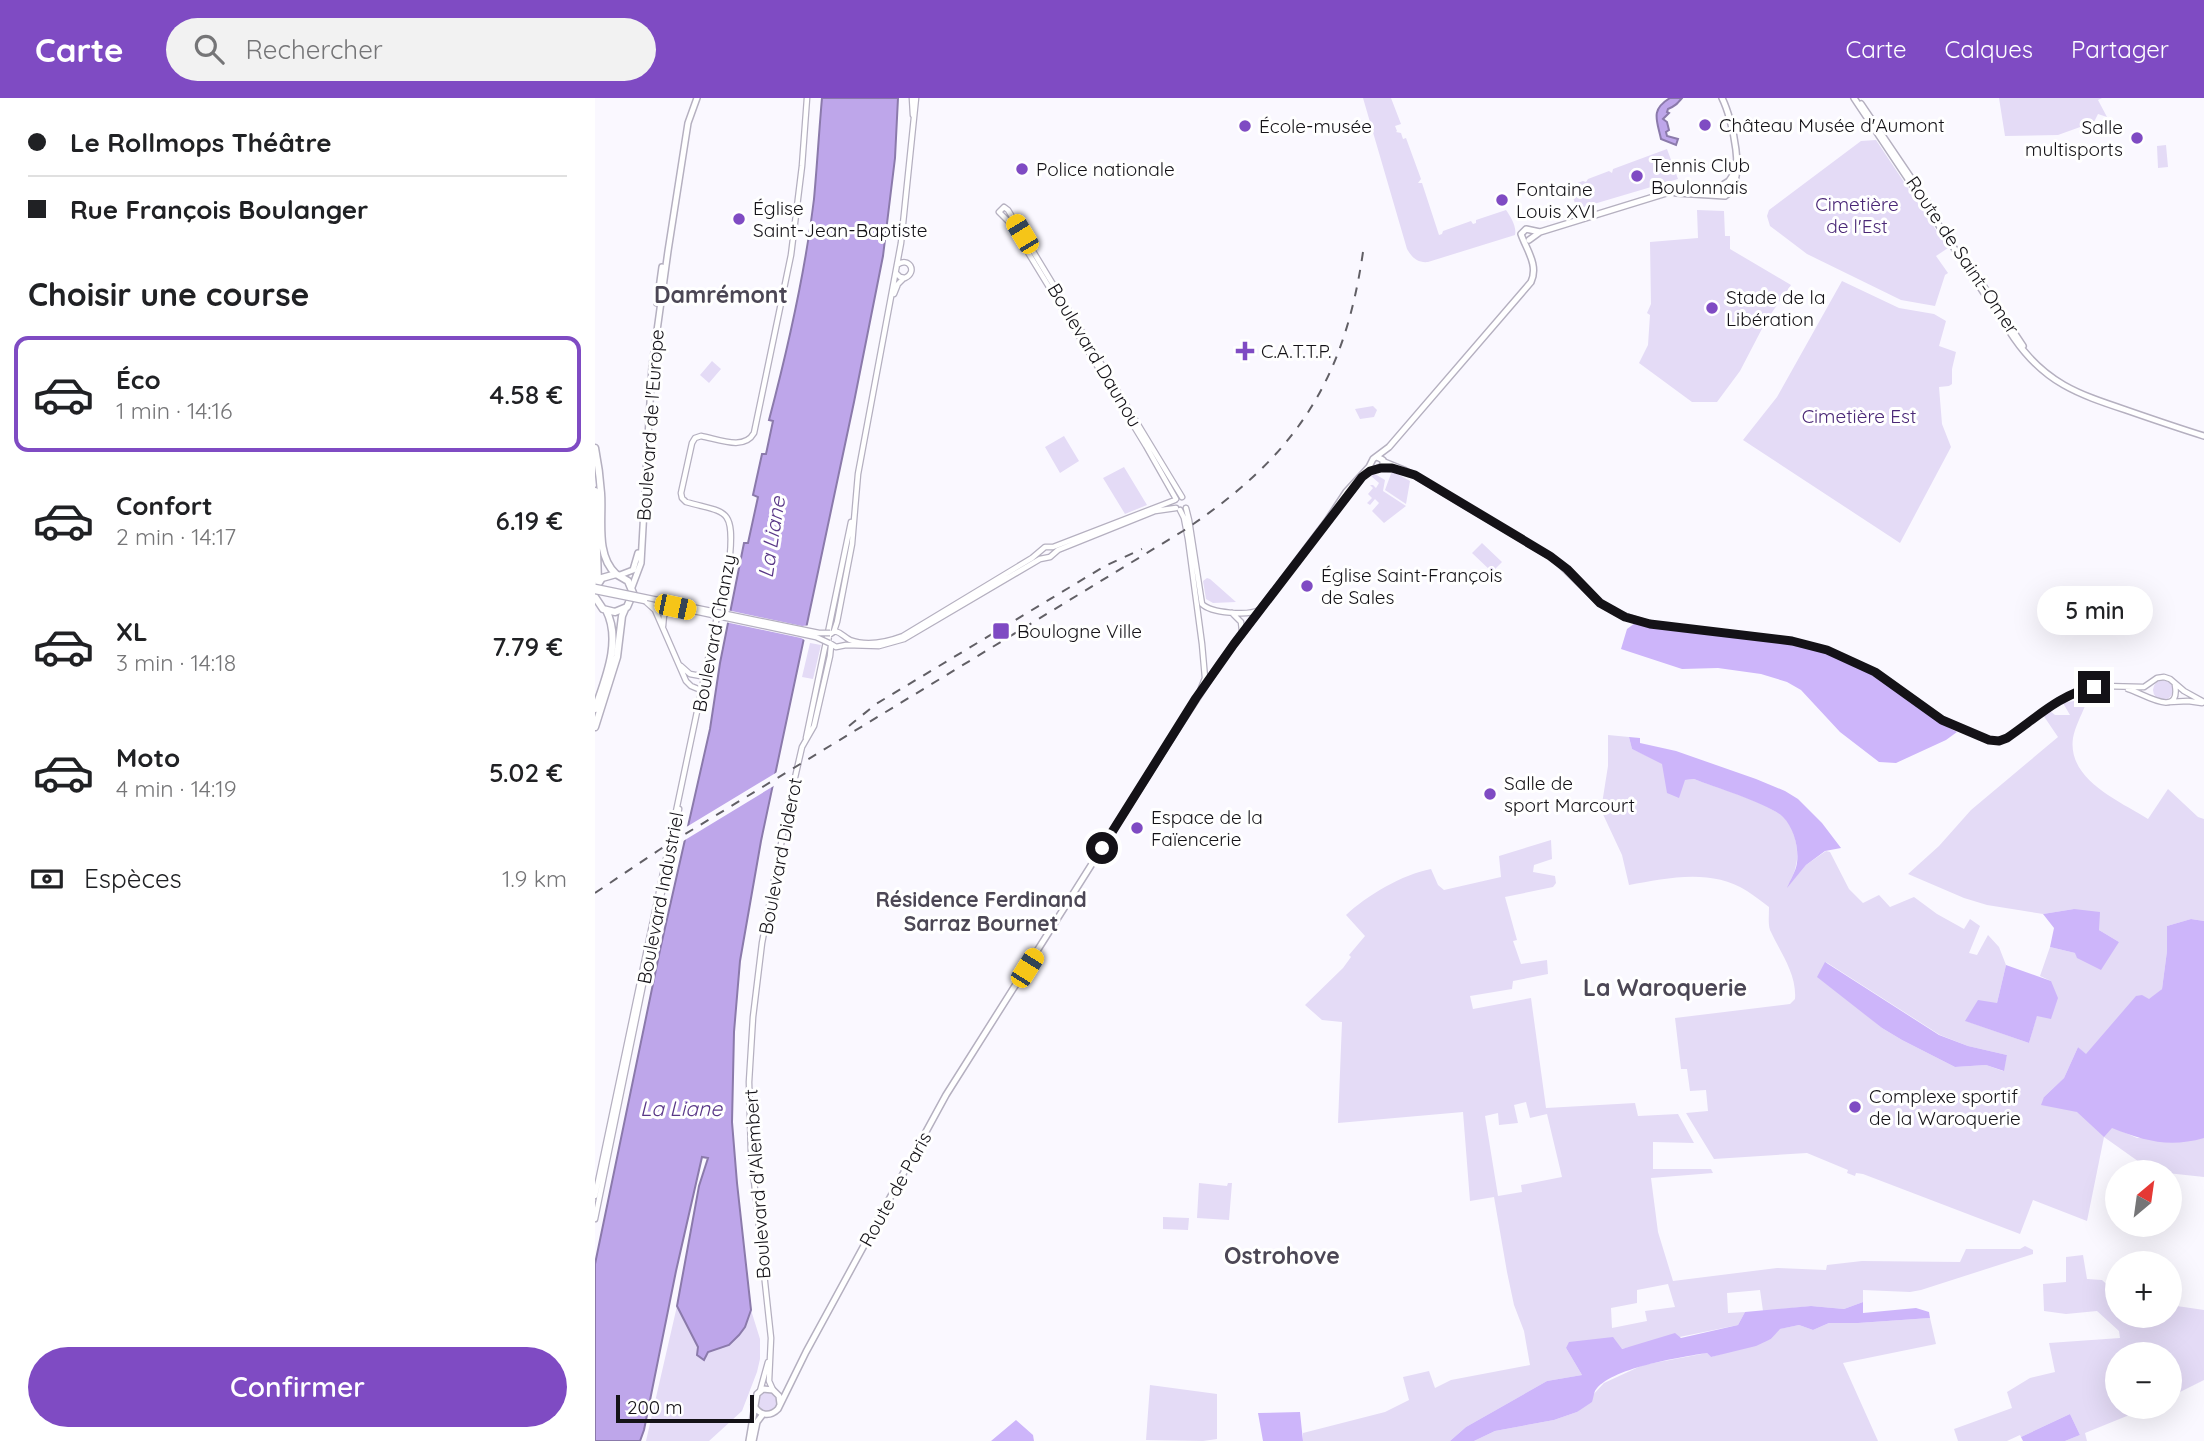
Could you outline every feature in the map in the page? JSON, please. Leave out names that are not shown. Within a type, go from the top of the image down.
[{"type":"highway","points":[[595,448],[601,490],[603,547],[607,564],[632,587],[632,599],[622,616],[616,660],[595,727]]},
{"type":"highway","points":[[595,491],[596,587]]},
{"type":"highway","points":[[596,587],[606,576],[618,575]]},
{"type":"highway","points":[[595,597],[611,625],[612,650],[595,709]]},
{"type":"highway","points":[[601,608],[615,612],[625,608]]},
{"type":"main road","name":"Boulevard de l'Europe","points":[[618,575],[631,571],[637,558],[649,376],[658,292],[685,120],[695,98]]},
{"type":"main road","name":"Boulevard de l'Europe","points":[[632,587],[641,564],[652,367],[662,289],[688,120],[695,98]]},
{"type":"main road","points":[[1654,196],[1676,193],[1727,196],[1734,184],[1736,152],[1727,109],[1721,98]]},
{"type":"main road","name":"Route de Saint-Omer","points":[[1856,98],[2025,349],[2042,370]]},
{"type":"main road","name":"Route de Saint-Omer","points":[[1856,98],[1992,306],[2022,349],[2042,370],[2082,395],[2204,436]]},
{"type":"main road","points":[[1722,196],[1719,191],[1722,185],[1737,169]]},
{"type":"main road","points":[[1379,463],[1389,447],[1531,282],[1534,270],[1528,248],[1529,237],[1675,190],[1722,185],[1730,190]]},
{"type":"main road","name":"Route de Paris","points":[[780,1404],[942,1102],[1196,698],[1327,521],[1365,474],[1379,463]]},
{"type":"main road","name":"Route de Paris","points":[[774,1391],[785,1389],[793,1377]]},
{"type":"main road","points":[[751,1441],[754,1405],[755,1397],[759,1391],[766,1389],[779,1396],[780,1404],[774,1412],[763,1414],[754,1405]]},
{"type":"main road","points":[[751,1441],[757,1422],[763,1414]]},
{"type":"street","name":"Boulevard Chanzy","points":[[679,803],[730,558],[730,528],[727,518],[721,511],[685,501],[682,488],[694,439],[701,436],[741,443],[749,440],[754,433],[791,255],[807,98]]},
{"type":"street","points":[[901,243],[902,253],[911,265],[912,272],[904,278],[896,272],[913,130],[914,98]]},
{"type":"street","points":[[1006,208],[1009,212],[1004,217],[1000,214],[1001,209],[1006,208]]},
{"type":"street","name":"Boulevard Daunou","points":[[1009,212],[1178,499]]},
{"type":"street","name":"Boulevard Daunou","points":[[1004,217],[1011,224],[1178,499]]},
{"type":"street","points":[[897,265],[907,262]]},
{"type":"street","name":"Boulevard Diderot","points":[[832,632],[838,617],[851,547],[858,474],[896,272]]},
{"type":"street","name":"Boulevard Diderot","points":[[891,302],[896,287],[904,278]]},
{"type":"street","points":[[1379,463],[1412,474],[1554,559],[1595,599],[1614,612],[1642,622],[1788,640],[1827,650],[1875,672],[1939,719],[1989,740],[2007,738],[2059,701],[2084,689],[2144,687],[2158,678],[2165,677],[2204,703]]},
{"type":"street","points":[[1178,499],[1188,541],[1205,680],[1196,698]]},
{"type":"street","points":[[596,587],[645,601],[820,638],[839,646],[879,646],[907,638],[1044,554],[1045,548],[1178,499],[1187,501],[1180,508],[1158,510],[1075,542],[1049,557],[1044,554]]},
{"type":"street","name":"Boulevard Diderot","points":[[757,975],[788,808],[806,738],[854,507]]},
{"type":"street","points":[[1180,508],[1189,520],[1201,603],[1216,611]]},
{"type":"street","points":[[1050,547],[1053,554]]},
{"type":"street","points":[[596,587],[819,633],[842,634],[854,641],[886,641],[903,636],[1044,554]]},
{"type":"street","points":[[645,601],[654,608],[688,683],[703,691]]},
{"type":"street","points":[[1199,625],[1201,612],[1254,613],[1264,604]]},
{"type":"street","points":[[664,630],[664,615],[675,607]]},
{"type":"street","points":[[1232,612],[1241,622],[1241,634]]},
{"type":"street","name":"Boulevard Diderot","points":[[838,617],[842,634]]},
{"type":"street","points":[[830,644],[828,637],[832,632]]},
{"type":"street","points":[[839,646],[844,640],[842,634]]},
{"type":"street","name":"Boulevard Diderot","points":[[806,738],[813,728],[829,662],[830,644]]},
{"type":"street","name":"Boulevard Diderot","points":[[829,662],[839,646]]},
{"type":"street","points":[[679,663],[689,673],[706,677]]},
{"type":"street","points":[[2151,684],[2150,693],[2154,700]]},
{"type":"street","points":[[2169,702],[2176,694],[2175,684]]},
{"type":"street","points":[[2113,686],[2136,691],[2159,703],[2204,703]]},
{"type":"street","name":"Boulevard Industriel","points":[[595,1196],[673,821],[679,803]]},
{"type":"street","name":"Boulevard Industriel","points":[[595,1219],[678,821],[679,803]]},
{"type":"street","name":"Boulevard d'Alembert","points":[[757,975],[751,1035],[749,1110],[771,1352],[769,1383],[774,1391]]},
{"type":"street","name":"Boulevard d'Alembert","points":[[759,1391],[771,1352]]},
{"type":"green space","points":[[1363,98],[1391,98],[1401,124],[1395,126],[1396,132],[1401,133],[1403,139],[1406,138],[1421,179],[1418,183],[1422,183],[1439,235],[1443,231],[1471,221],[1476,223],[1476,220],[1506,210],[1514,225],[1515,235],[1428,262],[1418,261],[1413,257],[1407,249]]},
{"type":"green space","points":[[1999,98],[2102,98],[2098,100],[2107,117],[2098,114],[2094,122],[2058,135],[2005,136]]},
{"type":"green space","name":"Cimetière de l'Est","points":[[1876,140],[1948,248],[1936,256],[1948,273],[1935,306],[1901,300],[1807,254],[1770,226],[1767,216],[1769,210],[1861,141]]},
{"type":"green space","points":[[2166,145],[2168,167],[2158,168],[2157,146]]},
{"type":"green space","name":"Tennis Club Boulonnais","points":[[1667,149],[1678,179],[1577,209],[1569,186],[1586,182],[1609,171],[1612,173],[1613,169]]},
{"type":"green space","name":"Stade de la Libération","points":[[1697,210],[1724,211],[1725,236],[1730,236],[1730,249],[1791,285],[1766,321],[1740,371],[1717,402],[1692,402],[1639,363],[1648,345],[1650,315],[1647,313],[1651,304],[1650,242],[1698,238]]},
{"type":"green space","name":"Cimetière Est","points":[[1842,281],[1899,308],[1934,314],[1946,321],[1939,346],[1956,352],[1952,384],[1939,387],[1942,424],[1951,447],[1900,543],[1743,440],[1777,397]]},
{"type":"green space","points":[[712,361],[721,369],[709,383],[700,375]]},
{"type":"green space","points":[[1373,406],[1377,410],[1374,417],[1360,419],[1355,409]]},
{"type":"green space","points":[[1064,436],[1079,461],[1060,473],[1045,447]]},
{"type":"green space","points":[[1124,467],[1147,505],[1125,514],[1103,478]]},
{"type":"green space","points":[[1392,471],[1410,481],[1406,504],[1385,490]]},
{"type":"green space","points":[[1375,474],[1385,480],[1383,491],[1406,506],[1384,523],[1372,511],[1379,503],[1375,499],[1370,505],[1367,503],[1372,498],[1368,494],[1373,488],[1370,485],[1376,488],[1379,483],[1371,476]]},
{"type":"green space","points":[[1482,543],[1502,562],[1492,572],[1472,553]]},
{"type":"green space","points":[[1207,578],[1236,602],[1213,603],[1206,599],[1203,581]]},
{"type":"green space","points":[[810,643],[821,645],[813,679],[802,677]]},
{"type":"green space","points":[[2163,680],[2170,683],[2173,690],[2170,697],[2163,700],[2156,697],[2153,690],[2156,683]]},
{"type":"green space","points":[[2079,700],[2085,706],[2074,734],[2073,753],[2078,766],[2098,788],[2148,819],[2168,789],[2198,817],[2204,819],[2204,921],[2191,919],[2167,926],[2162,989],[2086,1055],[2078,1047],[2064,1078],[2044,1097],[2137,1138],[2204,1138],[2204,1177],[2182,1175],[2182,1160],[2136,1160],[2104,1137],[2087,1221],[2033,1200],[2020,1234],[1863,1174],[1856,1173],[1855,1176],[1847,1173],[1848,1170],[1807,1153],[1714,1159],[1686,1113],[1708,1111],[1706,1090],[1690,1091],[1687,1069],[1681,1069],[1675,1018],[1790,1004],[1795,999],[1793,981],[1770,930],[1769,907],[1747,891],[1719,879],[1704,877],[1674,878],[1629,885],[1622,855],[1601,810],[1608,766],[1608,735],[1629,737],[1632,749],[1662,763],[1685,780],[1694,779],[1739,795],[1762,804],[1786,819],[1793,831],[1797,852],[1795,868],[1788,886],[1806,865],[1826,851],[1830,852],[1849,889],[1863,903],[1879,895],[1890,907],[1914,897],[1964,929],[1970,919],[1980,926],[1969,953],[1977,955],[1988,935],[1999,947],[2006,965],[1997,1003],[1966,1021],[2029,1043],[2051,981],[2040,976],[2050,947],[2075,953],[2119,942],[2099,930],[2074,909],[2043,914],[1987,905],[1908,874],[1939,846],[1971,810],[2058,737],[2043,715],[2050,711],[2055,715],[2070,715],[2063,703]],"holes":[[[1826,962],[1940,1035],[1968,1046],[2007,1055],[2003,1071],[1986,1065],[1955,1067],[1882,1028],[1857,1007]]]},
{"type":"green space","points":[[1551,840],[1552,859],[1534,865],[1533,872],[1555,876],[1556,883],[1553,887],[1505,897],[1517,940],[1513,941],[1521,964],[1547,960],[1548,974],[1513,981],[1512,989],[1470,996],[1473,1009],[1531,998],[1546,1108],[1635,1103],[1638,1116],[1678,1114],[1694,1143],[1653,1142],[1653,1169],[1711,1169],[1713,1173],[1651,1178],[1658,1232],[1673,1281],[1777,1268],[1826,1270],[1827,1265],[1862,1261],[1960,1262],[1966,1249],[2020,1249],[2025,1246],[2033,1250],[2033,1254],[1921,1290],[1863,1290],[1863,1302],[1844,1309],[1811,1306],[1763,1311],[1760,1290],[1727,1293],[1728,1313],[1745,1312],[1738,1325],[1621,1349],[1615,1342],[1566,1348],[1582,1375],[1547,1381],[1466,1427],[1450,1441],[1303,1441],[1303,1433],[1385,1412],[1409,1400],[1403,1377],[1429,1371],[1435,1388],[1451,1380],[1530,1365],[1524,1331],[1514,1305],[1494,1197],[1470,1201],[1463,1112],[1338,1123],[1342,1022],[1322,1020],[1305,1005],[1343,968],[1351,957],[1349,955],[1365,936],[1346,915],[1354,908],[1397,881],[1431,869],[1438,885],[1444,890],[1501,877],[1499,856]],"holes":[[[1526,1102],[1530,1118],[1547,1114],[1562,1177],[1521,1185],[1522,1192],[1498,1196],[1485,1116],[1498,1113],[1499,1125],[1518,1123],[1514,1105]],[[1668,1284],[1675,1307],[1645,1311],[1647,1321],[1612,1328],[1611,1308],[1637,1303],[1637,1290]]]},
{"type":"green space","points":[[1199,1183],[1227,1186],[1232,1183],[1229,1220],[1197,1218]]},
{"type":"green space","points":[[1163,1217],[1189,1218],[1188,1230],[1163,1229]]},
{"type":"green space","points":[[2083,1255],[2087,1279],[2105,1283],[2105,1318],[2097,1311],[2066,1314],[2044,1311],[2043,1284],[2066,1282],[2066,1257]]},
{"type":"green space","points":[[677,1306],[698,1347],[708,1352],[729,1345],[745,1327],[751,1310],[760,1339],[757,1372],[742,1411],[709,1441],[646,1441]]},
{"type":"green space","points":[[2182,1307],[2204,1310],[2204,1380],[2182,1391],[2182,1342],[2105,1342],[2105,1419],[2119,1419],[2085,1433],[2087,1441],[2065,1441],[2080,1435],[2070,1414],[2007,1441],[1958,1441],[1954,1429],[2012,1408],[2007,1392],[2030,1378],[2055,1372],[2049,1343],[2120,1338],[2116,1328],[2182,1328]]},
{"type":"green space","points":[[1930,1318],[1936,1344],[1843,1363],[1878,1441],[1474,1441],[1495,1431],[1554,1420],[1577,1412],[1604,1383],[1643,1365],[1707,1353],[1711,1357],[1771,1339],[1779,1329],[1799,1325],[1813,1330],[1829,1323]]},
{"type":"green space","points":[[1150,1385],[1217,1394],[1217,1439],[1146,1440]]},
{"type":"green space","points":[[767,1392],[774,1395],[777,1402],[774,1409],[767,1412],[760,1409],[757,1402],[760,1395]]},
{"type":"shaded area","points":[[1635,623],[1771,640],[1824,652],[1864,669],[1929,716],[1957,732],[1946,740],[1896,763],[1879,762],[1840,732],[1801,690],[1787,682],[1761,674],[1718,668],[1682,669],[1621,649],[1627,629]]},
{"type":"shaded area","points":[[1629,737],[1640,738],[1640,743],[1676,751],[1785,791],[1798,799],[1822,823],[1841,848],[1825,851],[1806,865],[1787,888],[1796,866],[1797,851],[1793,832],[1783,817],[1754,801],[1694,779],[1685,780],[1679,798],[1667,793],[1662,764],[1632,749]]},
{"type":"shaded area","points":[[2074,909],[2100,912],[2099,930],[2119,942],[2101,970],[2077,958],[2075,953],[2050,947],[2054,928],[2043,914]]},
{"type":"shaded area","points":[[2191,919],[2204,921],[2204,1138],[2157,1142],[2112,1128],[2104,1137],[2077,1112],[2041,1105],[2044,1097],[2064,1078],[2078,1047],[2086,1054],[2136,996],[2142,995],[2149,999],[2162,989],[2167,926]]},
{"type":"shaded area","points":[[1825,962],[1939,1035],[1968,1046],[2007,1055],[2004,1071],[1986,1065],[1955,1067],[1882,1028],[1817,977]]},
{"type":"shaded area","points":[[2006,965],[2051,981],[2058,998],[2051,1019],[2037,1016],[2029,1043],[1965,1021],[1978,1000],[1997,1003]]},
{"type":"shaded area","points":[[1863,1302],[1863,1313],[1916,1308],[1929,1312],[1930,1318],[1829,1323],[1813,1330],[1799,1325],[1780,1329],[1771,1339],[1756,1346],[1711,1357],[1707,1353],[1664,1361],[1615,1376],[1595,1391],[1592,1402],[1577,1412],[1554,1420],[1495,1431],[1474,1441],[1450,1441],[1466,1427],[1547,1381],[1582,1375],[1566,1348],[1569,1342],[1613,1337],[1622,1349],[1675,1333],[1681,1338],[1738,1325],[1745,1312],[1811,1306],[1844,1309]]},
{"type":"shaded area","points":[[1300,1412],[1303,1441],[1263,1441],[1258,1413]]},
{"type":"shaded area","points":[[2070,1414],[2080,1435],[2065,1441],[2023,1441],[2021,1437]]},
{"type":"shaded area","points":[[1016,1420],[1033,1435],[1034,1441],[991,1441]]},
{"type":"water","name":"La Liane","points":[[822,98],[898,98],[895,158],[883,256],[761,841],[740,961],[734,1032],[732,1122],[751,1310],[745,1327],[729,1345],[708,1352],[704,1360],[697,1355],[698,1347],[677,1306],[699,1186],[708,1158],[702,1157],[640,1441],[595,1441],[595,1264],[660,950],[710,729],[744,543],[748,543],[758,497],[753,495],[762,454],[766,454],[773,421],[769,420],[801,282],[814,199]]},
{"type":"water","points":[[1670,98],[1682,98],[1668,109],[1669,113],[1663,119],[1669,130],[1666,132],[1667,136],[1678,139],[1676,145],[1661,139],[1657,121],[1657,111]]},
{"type":"pier","points":[[727,610],[802,626],[812,625],[808,642],[801,638],[725,622]]},
{"type":"pier","points":[[779,771],[777,784],[680,843],[683,829]]},
{"type":"railway","points":[[595,893],[659,850],[1183,531],[1222,503],[1255,475],[1283,445],[1307,414],[1327,379],[1354,299],[1363,252]]},
{"type":"railway","points":[[849,726],[876,704],[1105,566],[1142,549]]},
{"type":"place","name":"Château Musée d'Aumont","points":[[1705,125]]},
{"type":"place","name":"École-musée","points":[[1245,126]]},
{"type":"place","name":"Salle multisports","points":[[2137,138]]},
{"type":"place","name":"Police nationale","points":[[1022,169]]},
{"type":"place","name":"Tennis Club Boulonnais","points":[[1637,176]]},
{"type":"place","name":"Fontaine Louis XVI","points":[[1502,200]]},
{"type":"place","name":"Église Saint-Jean-Baptiste","points":[[739,219]]},
{"type":"place","name":"Stade de la Libération","points":[[1712,308]]},
{"type":"place","name":"C.A.T.T.P.","points":[[1245,351]]},
{"type":"place","name":"Église Saint-François de Sales","points":[[1307,586]]},
{"type":"place","name":"Boulogne Ville","points":[[1001,631]]},
{"type":"place","name":"Salle de sport Marcourt","points":[[1490,794]]},
{"type":"place","name":"Espace de la Faïencerie","points":[[1137,828]]},
{"type":"place","name":"Complexe sportif de la Waroquerie","points":[[1855,1107]]},
{"type":"district","name":"Damrémont","points":[[721,294]]},
{"type":"district","name":"Résidence Ferdinand Sarraz Bournet","points":[[981,911]]},
{"type":"district","name":"La Waroquerie","points":[[1665,987]]},
{"type":"district","name":"Ostrohove","points":[[1282,1255]]},
{"type":"route","points":[[1102,848],[1196,698],[1241,634],[1365,474],[1386,467],[1418,477],[1554,559],[1600,603],[1625,617],[1650,624],[1792,641],[1827,650],[1875,672],[1939,719],[1989,740],[2007,738],[2061,699],[2094,687]]}]
